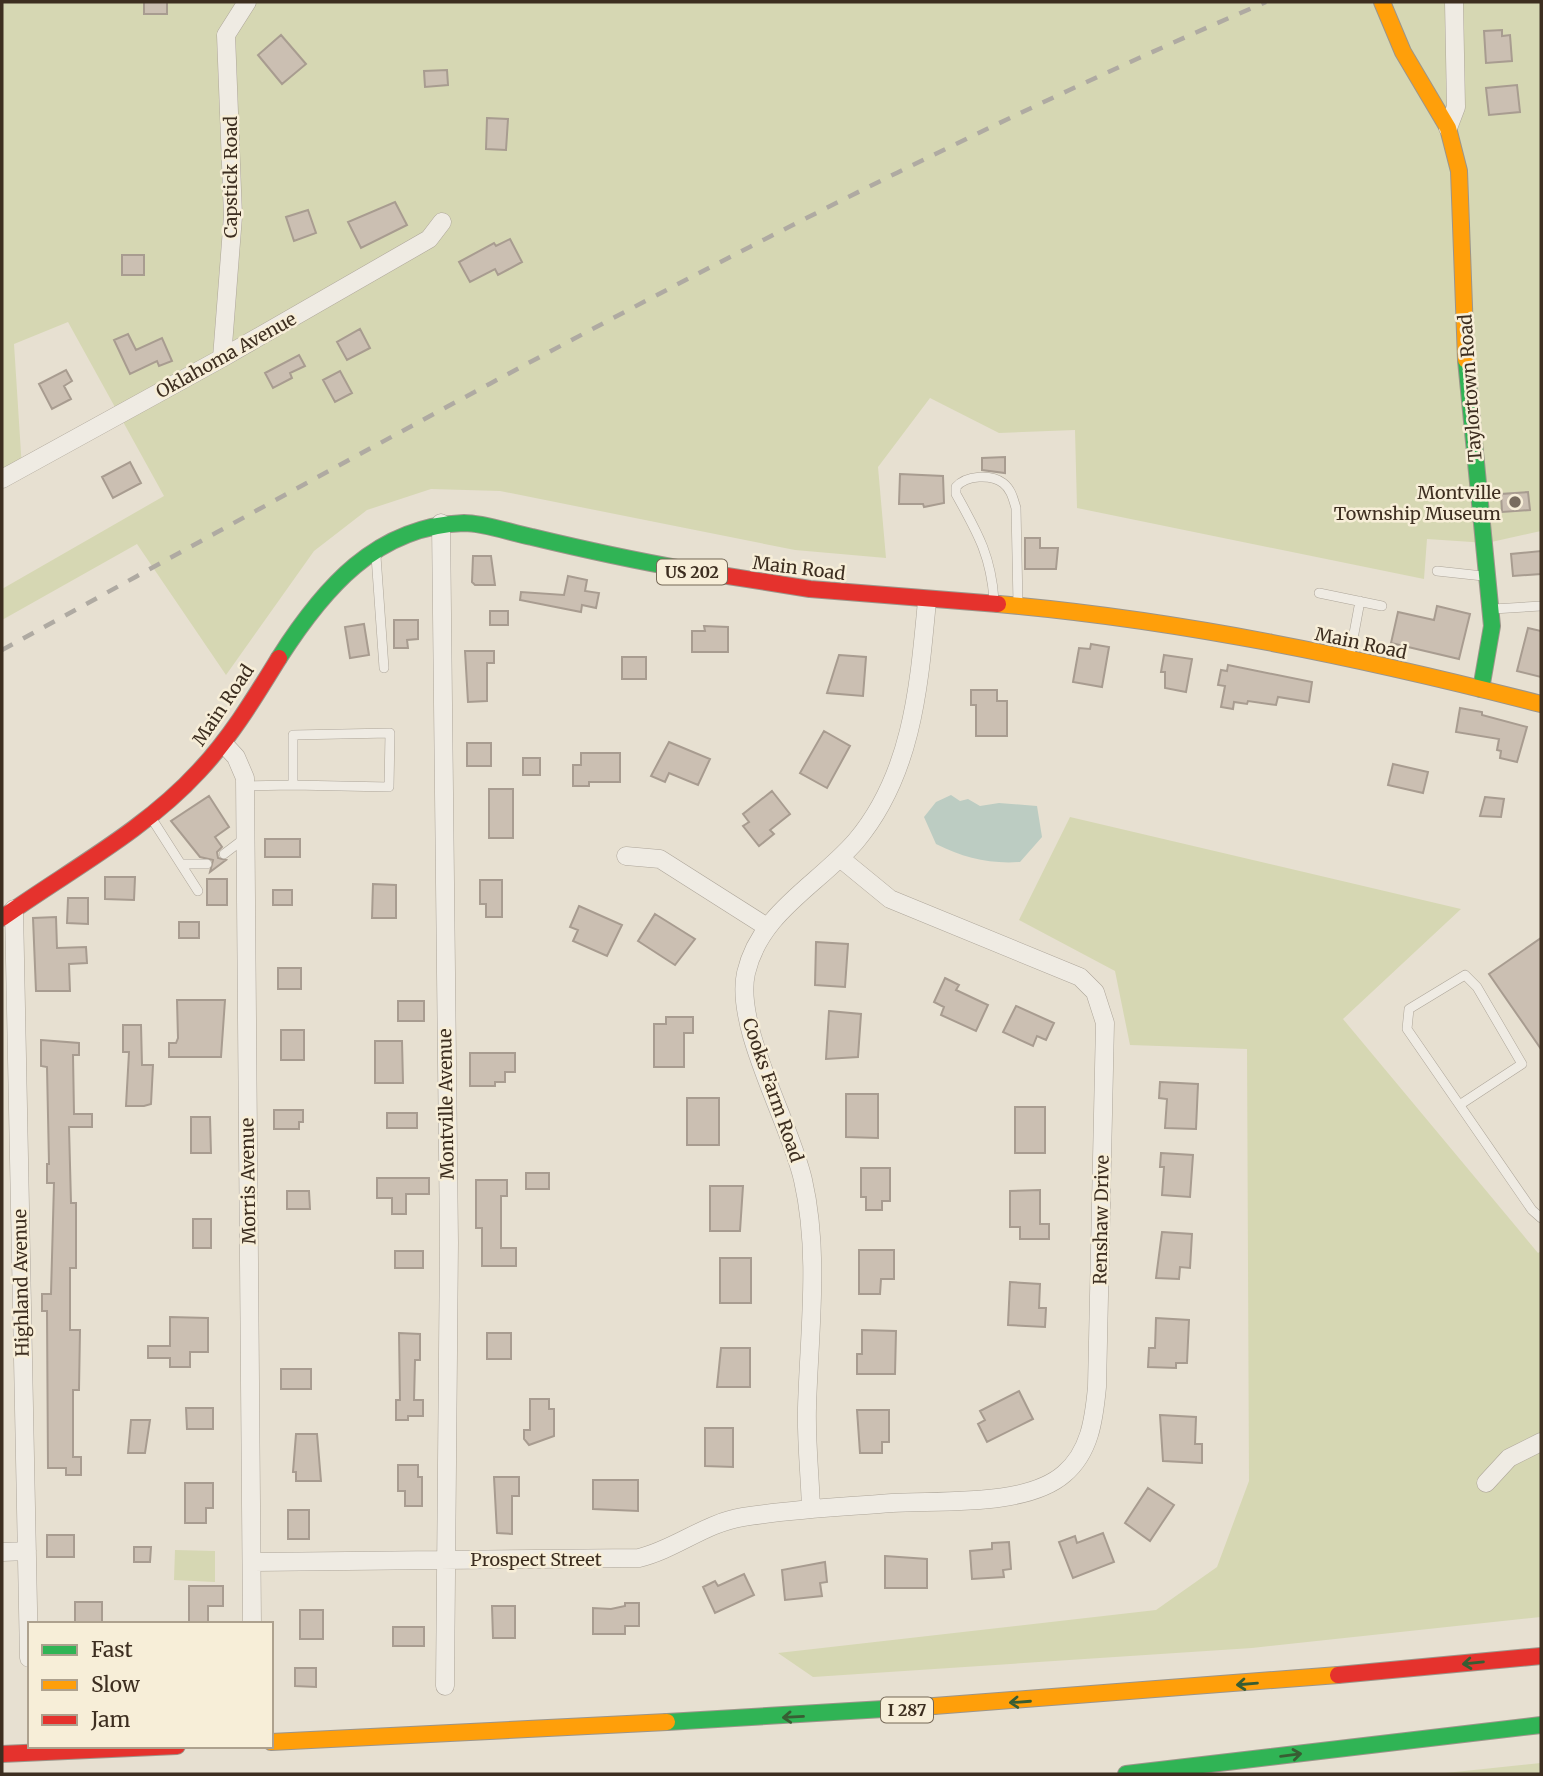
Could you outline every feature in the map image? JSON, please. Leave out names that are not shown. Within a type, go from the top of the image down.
[{"type":"main road","name":"Taylortown Road","points":[[1382,2],[1404,52],[1448,128],[1459,171],[1466,372],[1492,626],[1482,689]]},
{"type":"main road","name":"Main Road","points":[[8,913],[149,814],[199,772],[224,744],[304,619],[332,585],[375,547],[405,531],[440,523],[466,523],[672,569],[788,586],[927,601],[1068,611],[1349,660],[1541,704]]},
{"type":"main road","name":"I 287","points":[[273,1742],[920,1709],[1162,1691],[1541,1656]]},
{"type":"main road","points":[[1126,1774],[1541,1726]]},
{"type":"main road","points":[[2,1754],[133,1748]]},
{"type":"street","name":"Capstick Road","points":[[222,358],[233,216],[226,35],[247,2]]},
{"type":"street","name":"Taylortown Road","points":[[1448,128],[1456,107],[1454,2]]},
{"type":"street","name":"Oklahoma Avenue","points":[[2,479],[222,358],[429,239],[442,222]]},
{"type":"street","name":"Montville Avenue","points":[[440,523],[449,1242],[445,1686]]},
{"type":"street","name":"Cooks Farm Road","points":[[811,1508],[807,1412],[811,1259],[809,1216],[796,1151],[751,1035],[744,1003],[747,971],[754,950],[768,928],[788,904],[840,858],[869,822],[900,763],[919,687],[927,601]]},
{"type":"street","name":"Morris Avenue","points":[[224,744],[236,757],[245,786],[252,1622]]},
{"type":"street","points":[[626,856],[660,859],[768,928]]},
{"type":"street","name":"Renshaw Drive","points":[[811,1508],[992,1498],[1047,1485],[1065,1474],[1079,1457],[1095,1416],[1097,1387],[1105,1023],[1100,1002],[1080,976],[890,899],[840,858]]},
{"type":"street","name":"Highland Avenue","points":[[8,913],[28,1622]]},
{"type":"street","points":[[1486,1483],[1509,1458],[1541,1442]]},
{"type":"street","name":"Prospect Street","points":[[252,1562],[639,1558],[659,1553],[728,1520],[811,1508]]},
{"type":"street","points":[[2,1552],[27,1551]]},
{"type":"lane","points":[[994,605],[992,569],[983,542],[956,494],[956,487],[967,479],[983,477],[1002,482],[1012,493],[1016,508],[1018,607]]},
{"type":"lane","points":[[375,547],[384,668]]},
{"type":"lane","points":[[1437,571],[1488,577]]},
{"type":"lane","points":[[1319,593],[1382,606]]},
{"type":"lane","points":[[1349,660],[1360,601]]},
{"type":"lane","points":[[1491,609],[1541,606]]},
{"type":"lane","points":[[245,786],[389,787],[390,733],[293,735],[293,785]]},
{"type":"lane","points":[[149,814],[198,891]]},
{"type":"lane","points":[[224,854],[245,838]]},
{"type":"lane","points":[[182,864],[207,864]]},
{"type":"lane","points":[[1461,1104],[1522,1064],[1477,987],[1465,975],[1409,1009],[1408,1029],[1532,1210],[1541,1218]]},
{"type":"green space","points":[[2,2],[1541,2],[1541,531],[1487,543],[1427,539],[1424,579],[1077,508],[1075,430],[999,433],[930,398],[878,467],[886,558],[795,550],[500,491],[431,489],[367,510],[314,551],[226,675],[137,544],[2,620],[2,589],[164,496],[68,322],[14,344],[22,469],[2,480]]},
{"type":"green space","points":[[1070,817],[1461,909],[1343,1019],[1538,1253],[1541,1251],[1541,1617],[1252,1648],[813,1677],[778,1653],[1156,1610],[1217,1567],[1249,1481],[1247,1049],[1130,1045],[1115,971],[1019,920]]},
{"type":"green space","points":[[175,1550],[215,1551],[215,1582],[174,1580]]},
{"type":"green space","points":[[1541,1763],[1541,1774],[1436,1774]]},
{"type":"shaded area","points":[[951,795],[960,801],[968,799],[980,806],[999,803],[1037,806],[1042,837],[1020,862],[987,861],[946,849],[936,844],[924,817],[936,802]]},
{"type":"building","points":[[144,2],[167,2],[167,14],[144,14]]},
{"type":"building","points":[[1502,30],[1502,36],[1510,35],[1512,61],[1486,63],[1484,31]]},
{"type":"building","points":[[281,35],[306,64],[282,84],[258,55]]},
{"type":"building","points":[[447,70],[448,85],[425,87],[424,71]]},
{"type":"building","points":[[1517,85],[1520,112],[1489,115],[1486,88]]},
{"type":"building","points":[[487,118],[508,119],[506,150],[486,149]]},
{"type":"building","points":[[395,202],[407,225],[361,248],[348,222]]},
{"type":"building","points":[[308,210],[316,233],[294,241],[286,217]]},
{"type":"building","points":[[510,239],[522,262],[498,275],[495,269],[470,282],[459,262],[494,243],[496,246]]},
{"type":"building","points":[[122,255],[144,255],[144,275],[122,275]]},
{"type":"building","points":[[360,329],[370,348],[347,360],[337,342]]},
{"type":"building","points":[[128,334],[136,350],[162,338],[172,361],[159,366],[157,361],[130,374],[114,340]]},
{"type":"building","points":[[299,355],[305,366],[290,373],[292,378],[273,388],[265,373]]},
{"type":"building","points":[[66,370],[72,381],[64,386],[71,399],[52,409],[39,384]]},
{"type":"building","points":[[340,371],[352,393],[335,402],[323,380]]},
{"type":"building","points":[[1005,457],[1005,473],[982,470],[982,458]]},
{"type":"building","points":[[130,462],[141,483],[113,498],[102,477]]},
{"type":"building","points":[[900,474],[943,476],[944,503],[924,507],[923,504],[899,504]]},
{"type":"building","name":"Montville Township Museum","points":[[1528,492],[1530,510],[1502,512],[1501,494]]},
{"type":"building","points":[[1025,538],[1040,538],[1040,548],[1058,548],[1056,569],[1025,569]]},
{"type":"building","points":[[1541,551],[1541,574],[1513,576],[1511,554]]},
{"type":"building","points":[[473,556],[491,556],[495,585],[475,585],[472,582]]},
{"type":"building","points":[[568,576],[587,580],[585,591],[599,593],[596,608],[582,605],[581,612],[520,600],[521,592],[564,595]]},
{"type":"building","points":[[1437,606],[1470,614],[1459,659],[1391,643],[1398,612],[1434,620]]},
{"type":"building","points":[[490,611],[508,611],[508,625],[490,625]]},
{"type":"building","points":[[394,620],[418,620],[418,639],[407,640],[408,648],[394,648]]},
{"type":"building","points":[[364,624],[369,655],[350,658],[345,627]]},
{"type":"building","points":[[704,626],[728,627],[728,652],[692,652],[692,631],[705,631]]},
{"type":"building","points":[[1528,628],[1541,631],[1541,677],[1517,671]]},
{"type":"building","points":[[1091,644],[1109,647],[1102,687],[1073,682],[1079,648],[1090,649]]},
{"type":"building","points":[[465,651],[494,651],[494,663],[487,663],[487,701],[468,702]]},
{"type":"building","points":[[839,655],[866,657],[863,696],[827,693]]},
{"type":"building","points":[[1164,655],[1192,659],[1186,692],[1165,688],[1165,672],[1161,672]]},
{"type":"building","points":[[622,657],[646,657],[646,679],[622,679]]},
{"type":"building","points":[[1228,665],[1312,682],[1309,702],[1278,697],[1276,705],[1248,701],[1247,704],[1234,702],[1233,709],[1221,707],[1225,686],[1218,685],[1221,670],[1227,671]]},
{"type":"building","points":[[971,690],[997,690],[997,701],[1007,701],[1007,736],[976,736],[976,705],[971,705]]},
{"type":"building","points":[[1460,708],[1482,712],[1482,715],[1527,727],[1517,762],[1500,758],[1501,751],[1497,750],[1499,739],[1456,732]]},
{"type":"building","points":[[824,731],[850,746],[827,788],[800,773]]},
{"type":"building","points":[[669,742],[710,759],[698,785],[669,773],[665,782],[651,776]]},
{"type":"building","points":[[467,743],[491,743],[491,766],[467,766]]},
{"type":"building","points":[[581,753],[620,753],[620,782],[589,782],[589,786],[573,786],[573,765],[581,765]]},
{"type":"building","points":[[523,758],[540,758],[540,775],[523,775]]},
{"type":"building","points":[[1393,764],[1428,772],[1423,793],[1388,785]]},
{"type":"building","points":[[489,789],[513,789],[513,838],[489,838]]},
{"type":"building","points":[[772,791],[790,814],[770,830],[774,834],[759,846],[743,826],[749,822],[743,814]]},
{"type":"building","points":[[209,796],[229,827],[215,837],[222,847],[217,852],[218,858],[226,860],[210,872],[213,860],[200,857],[171,821]]},
{"type":"building","points":[[1485,797],[1504,799],[1501,817],[1480,816]]},
{"type":"building","points":[[265,839],[300,839],[300,857],[265,857]]},
{"type":"building","points":[[105,877],[135,877],[134,900],[105,899]]},
{"type":"building","points":[[207,879],[227,879],[227,905],[207,905]]},
{"type":"building","points":[[480,880],[502,880],[502,917],[486,917],[486,904],[480,904]]},
{"type":"building","points":[[373,884],[396,885],[396,918],[372,918]]},
{"type":"building","points":[[273,890],[292,890],[292,905],[273,905]]},
{"type":"building","points":[[68,898],[88,898],[88,924],[67,923]]},
{"type":"building","points":[[579,906],[622,925],[607,956],[573,941],[578,930],[570,927]]},
{"type":"building","points":[[655,914],[695,939],[675,965],[638,941]]},
{"type":"building","points":[[56,917],[57,948],[86,947],[87,963],[69,964],[70,991],[36,991],[33,918]]},
{"type":"building","points":[[179,922],[199,922],[199,938],[179,938]]},
{"type":"building","points":[[1541,938],[1541,1049],[1489,974]]},
{"type":"building","points":[[816,942],[848,944],[845,987],[815,985]]},
{"type":"building","points":[[278,968],[301,968],[301,989],[278,989]]},
{"type":"building","points":[[945,978],[959,985],[956,990],[988,1005],[976,1031],[941,1015],[944,1007],[934,1002]]},
{"type":"building","points":[[177,1000],[225,1000],[221,1057],[169,1057],[169,1043],[176,1043],[178,1038]]},
{"type":"building","points":[[398,1001],[424,1001],[424,1021],[398,1021]]},
{"type":"building","points":[[1016,1006],[1054,1023],[1046,1040],[1037,1036],[1033,1046],[1003,1032]]},
{"type":"building","points":[[829,1011],[861,1014],[858,1057],[826,1059]]},
{"type":"building","points":[[666,1017],[693,1017],[693,1033],[684,1033],[684,1067],[654,1067],[654,1024],[666,1024]]},
{"type":"building","points":[[123,1025],[141,1025],[142,1065],[153,1065],[151,1104],[126,1106],[129,1052],[123,1052]]},
{"type":"building","points":[[281,1030],[304,1030],[304,1060],[281,1060]]},
{"type":"building","points":[[41,1040],[79,1043],[79,1055],[73,1055],[74,1114],[92,1114],[92,1127],[69,1127],[71,1203],[76,1203],[76,1268],[70,1268],[70,1330],[80,1330],[79,1390],[73,1390],[73,1457],[81,1457],[81,1475],[66,1475],[66,1468],[48,1468],[47,1311],[42,1311],[42,1294],[51,1294],[54,1183],[47,1183],[47,1067],[41,1066]]},
{"type":"building","points":[[375,1041],[402,1041],[403,1083],[375,1083]]},
{"type":"building","points":[[470,1053],[515,1053],[515,1072],[505,1072],[505,1082],[495,1082],[495,1086],[470,1086]]},
{"type":"building","points":[[1160,1082],[1198,1084],[1196,1129],[1165,1128],[1167,1099],[1159,1098]]},
{"type":"building","points":[[846,1094],[878,1094],[878,1138],[846,1137]]},
{"type":"building","points":[[687,1098],[719,1098],[719,1145],[687,1145]]},
{"type":"building","points":[[1015,1107],[1045,1107],[1045,1153],[1015,1153]]},
{"type":"building","points":[[274,1110],[303,1110],[303,1122],[299,1122],[299,1129],[274,1129]]},
{"type":"building","points":[[387,1113],[417,1113],[417,1128],[387,1128]]},
{"type":"building","points":[[191,1117],[210,1117],[211,1153],[191,1153]]},
{"type":"building","points":[[1161,1153],[1193,1155],[1190,1197],[1162,1195],[1164,1167],[1160,1167]]},
{"type":"building","points":[[861,1168],[890,1168],[890,1201],[882,1201],[882,1210],[866,1210],[866,1197],[861,1197]]},
{"type":"building","points":[[526,1173],[549,1173],[549,1189],[526,1189]]},
{"type":"building","points":[[377,1178],[429,1178],[429,1194],[406,1194],[406,1214],[392,1214],[392,1198],[377,1198]]},
{"type":"building","points":[[476,1180],[507,1180],[507,1196],[501,1196],[501,1248],[516,1248],[516,1266],[482,1266],[482,1228],[476,1228]]},
{"type":"building","points":[[710,1186],[743,1186],[740,1231],[710,1231]]},
{"type":"building","points":[[1040,1190],[1040,1224],[1049,1224],[1049,1239],[1020,1239],[1020,1227],[1010,1227],[1010,1191]]},
{"type":"building","points":[[287,1191],[309,1191],[310,1209],[287,1209]]},
{"type":"building","points":[[193,1219],[211,1219],[211,1248],[193,1248]]},
{"type":"building","points":[[1162,1232],[1192,1234],[1190,1268],[1180,1267],[1179,1279],[1156,1278]]},
{"type":"building","points":[[859,1250],[894,1250],[894,1279],[881,1279],[880,1294],[859,1294]]},
{"type":"building","points":[[395,1251],[423,1251],[423,1268],[395,1268]]},
{"type":"building","points":[[720,1258],[751,1258],[751,1303],[720,1303]]},
{"type":"building","points":[[1010,1282],[1040,1284],[1039,1308],[1046,1308],[1045,1327],[1008,1325]]},
{"type":"building","points":[[170,1317],[208,1318],[208,1352],[190,1352],[190,1367],[170,1367],[170,1358],[148,1358],[148,1346],[170,1346]]},
{"type":"building","points":[[1156,1318],[1189,1320],[1187,1363],[1176,1363],[1176,1368],[1148,1367],[1149,1348],[1155,1348]]},
{"type":"building","points":[[862,1330],[896,1331],[895,1374],[857,1374],[857,1354],[862,1354]]},
{"type":"building","points":[[399,1333],[420,1334],[420,1360],[415,1360],[414,1400],[423,1400],[423,1416],[408,1416],[408,1420],[396,1420],[396,1400],[400,1400]]},
{"type":"building","points":[[487,1333],[511,1333],[511,1359],[487,1359]]},
{"type":"building","points":[[721,1348],[750,1348],[750,1387],[717,1387]]},
{"type":"building","points":[[281,1369],[311,1369],[311,1389],[281,1389]]},
{"type":"building","points":[[1019,1391],[1033,1419],[987,1442],[978,1424],[985,1420],[980,1411]]},
{"type":"building","points":[[530,1399],[549,1399],[549,1409],[554,1409],[554,1436],[529,1445],[524,1439],[524,1430],[530,1430]]},
{"type":"building","points":[[186,1408],[213,1408],[213,1429],[187,1429]]},
{"type":"building","points":[[857,1410],[889,1410],[889,1442],[882,1442],[882,1453],[860,1453]]},
{"type":"building","points":[[1160,1415],[1196,1417],[1195,1444],[1202,1444],[1202,1463],[1163,1461]]},
{"type":"building","points":[[131,1420],[150,1420],[145,1453],[128,1453]]},
{"type":"building","points":[[705,1428],[733,1428],[733,1467],[705,1466]]},
{"type":"building","points":[[296,1434],[317,1434],[321,1481],[296,1481],[296,1472],[293,1472]]},
{"type":"building","points":[[398,1465],[418,1465],[418,1477],[422,1477],[422,1506],[405,1506],[405,1491],[398,1491]]},
{"type":"building","points":[[494,1477],[519,1477],[519,1496],[512,1496],[512,1534],[497,1533]]},
{"type":"building","points":[[593,1480],[638,1480],[638,1511],[593,1509]]},
{"type":"building","points":[[185,1483],[213,1483],[213,1508],[206,1508],[206,1523],[185,1523]]},
{"type":"building","points":[[1148,1488],[1174,1505],[1150,1541],[1125,1523]]},
{"type":"building","points":[[288,1510],[309,1510],[309,1539],[288,1539]]},
{"type":"building","points":[[1103,1533],[1114,1562],[1073,1578],[1059,1542],[1075,1536],[1077,1543]]},
{"type":"building","points":[[47,1535],[74,1535],[74,1557],[47,1557]]},
{"type":"building","points":[[1009,1542],[1011,1569],[1003,1570],[1004,1577],[972,1579],[970,1551],[992,1549],[992,1543]]},
{"type":"building","points":[[134,1547],[151,1547],[150,1562],[134,1562]]},
{"type":"building","points":[[885,1556],[927,1559],[927,1588],[885,1588]]},
{"type":"building","points":[[825,1562],[827,1582],[820,1583],[822,1596],[785,1600],[782,1570]]},
{"type":"building","points":[[744,1574],[754,1595],[715,1613],[703,1587],[715,1581],[718,1586]]},
{"type":"building","points":[[189,1586],[223,1586],[223,1606],[208,1606],[208,1622],[189,1622]]},
{"type":"building","points":[[75,1602],[102,1602],[102,1622],[75,1622]]},
{"type":"building","points":[[625,1603],[639,1603],[639,1626],[625,1626],[625,1634],[593,1634],[593,1608],[611,1609],[625,1606]]},
{"type":"building","points":[[492,1606],[515,1606],[515,1638],[493,1638]]},
{"type":"building","points":[[300,1610],[323,1610],[323,1639],[300,1639]]},
{"type":"building","points":[[393,1627],[424,1627],[424,1646],[393,1646]]},
{"type":"building","points":[[295,1668],[316,1668],[316,1687],[295,1686]]},
{"type":"railway","points":[[2,650],[626,311],[784,229],[1104,74],[1266,2]]},
{"type":"traffic: fast","points":[[1466,360],[1492,626],[1481,689]]},
{"type":"traffic: fast","points":[[279,658],[314,608],[355,566],[378,549],[404,536],[433,527],[464,523],[481,525],[683,569]]},
{"type":"traffic: fast","points":[[667,1722],[934,1706]]},
{"type":"traffic: fast","points":[[1126,1774],[1541,1725]]},
{"type":"traffic: slow","points":[[1382,2],[1403,52],[1448,128],[1459,171],[1466,360]]},
{"type":"traffic: slow","points":[[998,604],[1135,620],[1271,643],[1407,671],[1541,704]]},
{"type":"traffic: slow","points":[[934,1706],[1338,1675]]},
{"type":"traffic: slow","points":[[273,1742],[667,1722]]},
{"type":"traffic: jam","points":[[683,569],[810,589],[998,604]]},
{"type":"traffic: jam","points":[[2,918],[105,849],[177,793],[222,744],[279,658]]},
{"type":"traffic: jam","points":[[1338,1675],[1541,1656]]},
{"type":"traffic: jam","points":[[2,1754],[133,1748]]},
{"type":"place","name":"Montville Township Museum","points":[[1515,502]]}]
